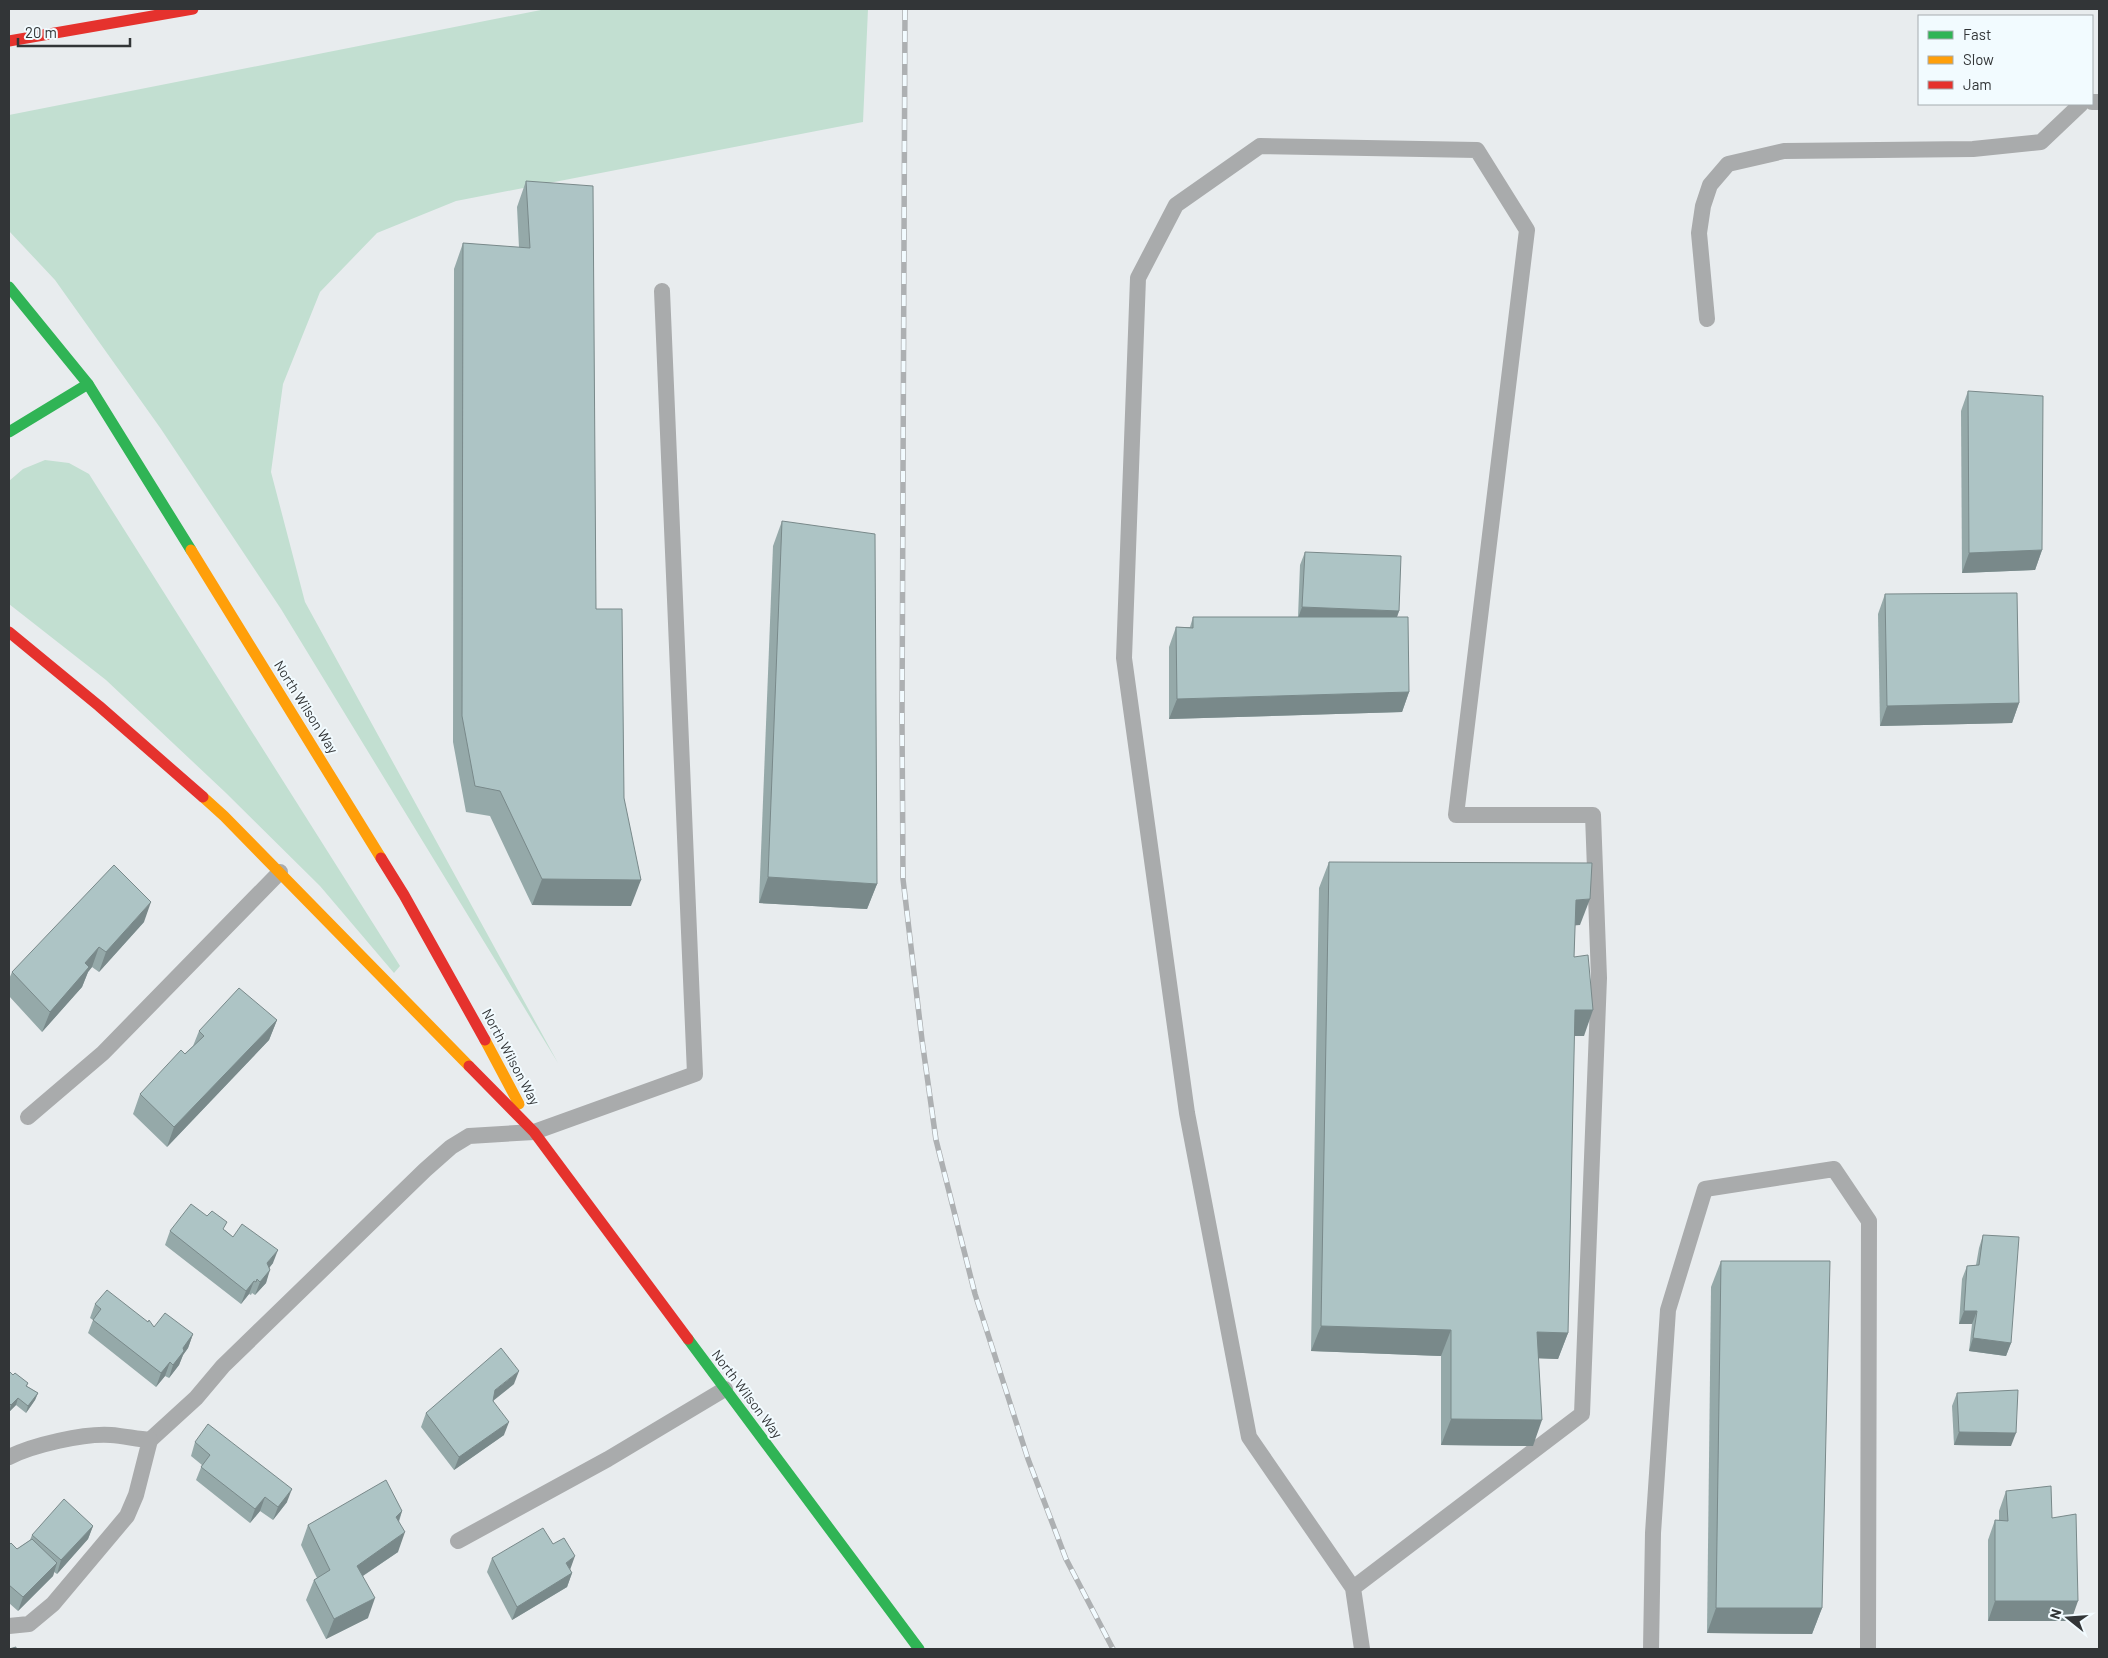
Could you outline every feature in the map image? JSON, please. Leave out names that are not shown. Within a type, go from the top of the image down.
[{"type":"main road","points":[[9,41],[193,9]]},
{"type":"main road","name":"North Wilson Way","points":[[9,287],[88,384],[404,895],[461,995],[534,1132]]},
{"type":"main road","points":[[9,432],[88,384]]},
{"type":"main road","name":"North Wilson Way","points":[[9,632],[99,706],[224,816],[534,1132],[919,1649]]},
{"type":"lane","points":[[1707,319],[1699,233],[1703,206],[1710,186],[1728,164],[1784,151],[1973,149],[2042,142],[2080,105]]},
{"type":"lane","points":[[1353,1588],[1582,1414],[1599,978],[1593,815],[1456,815],[1527,230],[1477,150],[1260,146],[1176,205],[1138,278],[1124,658],[1187,1113],[1249,1437],[1353,1588],[1362,1649]]},
{"type":"lane","points":[[9,1626],[29,1624],[53,1604],[126,1516],[136,1495],[150,1440],[196,1398],[230,1359],[451,1147],[469,1136],[534,1132],[695,1074],[662,291]]},
{"type":"lane","points":[[28,1118],[104,1053],[280,872]]},
{"type":"lane","points":[[1651,1649],[1653,1533],[1668,1310],[1705,1189],[1834,1169],[1869,1221],[1868,1649]]},
{"type":"lane","points":[[458,1541],[608,1460],[725,1390]]},
{"type":"lane","points":[[9,1457],[62,1440],[110,1435],[150,1440]]},
{"type":"green space","points":[[546,9],[868,9],[863,122],[456,201],[377,233],[320,292],[283,384],[271,472],[305,602],[558,1063],[281,609],[161,429],[55,280],[9,231],[9,115]]},
{"type":"green space","points":[[45,460],[69,463],[89,474],[400,966],[394,973],[320,886],[226,793],[106,680],[9,604],[9,481],[23,469]]},
{"type":"building","points":[[526,181],[593,186],[596,609],[622,609],[624,798],[641,880],[542,879],[500,791],[475,786],[462,716],[463,243],[530,248]]},
{"type":"building","points":[[1968,391],[2043,396],[2042,550],[1969,553]]},
{"type":"building","points":[[782,521],[875,534],[877,884],[768,877]]},
{"type":"building","points":[[1305,552],[1401,556],[1399,611],[1302,607]]},
{"type":"building","points":[[2017,593],[2019,703],[1887,706],[1885,594]]},
{"type":"building","points":[[1193,617],[1408,617],[1409,692],[1177,699],[1176,627],[1193,628]]},
{"type":"building","points":[[1329,862],[1592,863],[1590,899],[1576,900],[1574,957],[1588,955],[1593,1010],[1575,1010],[1568,1333],[1537,1332],[1542,1420],[1451,1419],[1451,1330],[1321,1326]]},
{"type":"building","points":[[114,865],[151,902],[106,952],[99,947],[85,963],[89,967],[50,1012],[12,972]]},
{"type":"building","points":[[239,988],[277,1020],[174,1127],[140,1094],[181,1050],[185,1054],[204,1036],[199,1031]]},
{"type":"building","points":[[191,1204],[207,1216],[212,1211],[227,1222],[223,1229],[233,1237],[242,1224],[278,1250],[267,1263],[270,1270],[260,1282],[257,1279],[246,1291],[170,1231]]},
{"type":"building","points":[[1983,1235],[2019,1237],[2011,1343],[1973,1338],[1977,1311],[1964,1311],[1967,1266],[1979,1265]]},
{"type":"building","points":[[1721,1261],[1830,1261],[1822,1608],[1716,1608]]},
{"type":"building","points":[[107,1290],[148,1322],[149,1320],[154,1327],[165,1313],[193,1334],[183,1348],[184,1351],[173,1365],[170,1362],[161,1373],[93,1320],[101,1309],[95,1304]]},
{"type":"building","points":[[501,1348],[519,1371],[495,1390],[493,1401],[509,1422],[459,1457],[426,1413]]},
{"type":"building","points":[[9,1371],[13,1375],[15,1373],[28,1383],[26,1386],[38,1393],[28,1406],[18,1398],[11,1405],[9,1403]]},
{"type":"building","points":[[2018,1390],[2016,1433],[1959,1432],[1957,1393]]},
{"type":"building","points":[[208,1424],[292,1489],[278,1507],[265,1497],[255,1509],[201,1467],[210,1455],[195,1442]]},
{"type":"building","points":[[386,1480],[402,1511],[396,1517],[405,1532],[357,1566],[375,1598],[334,1619],[314,1580],[330,1570],[308,1525]]},
{"type":"building","points":[[2051,1486],[2052,1518],[2076,1514],[2078,1601],[1995,1601],[1995,1520],[2008,1521],[2006,1491]]},
{"type":"building","points":[[64,1499],[93,1526],[61,1560],[32,1535]]},
{"type":"building","points":[[543,1528],[553,1544],[564,1538],[575,1556],[566,1563],[572,1573],[517,1607],[492,1558]]},
{"type":"building","points":[[32,1539],[57,1563],[23,1597],[9,1585],[9,1545],[11,1543],[17,1549]]},
{"type":"railway","points":[[905,9],[903,879],[922,1040],[936,1140],[975,1294],[1028,1459],[1066,1559],[1113,1649]]},
{"type":"traffic: fast","points":[[9,287],[88,384]]},
{"type":"traffic: fast","points":[[9,432],[88,384],[191,550]]},
{"type":"traffic: fast","points":[[688,1339],[919,1649]]},
{"type":"traffic: slow","points":[[191,550],[381,858]]},
{"type":"traffic: slow","points":[[203,797],[224,816],[469,1066]]},
{"type":"traffic: slow","points":[[485,1040],[519,1104]]},
{"type":"traffic: jam","points":[[9,41],[193,9]]},
{"type":"traffic: jam","points":[[9,632],[99,706],[203,797]]},
{"type":"traffic: jam","points":[[381,858],[404,895],[485,1040]]},
{"type":"traffic: jam","points":[[469,1066],[534,1132],[688,1339]]}]
